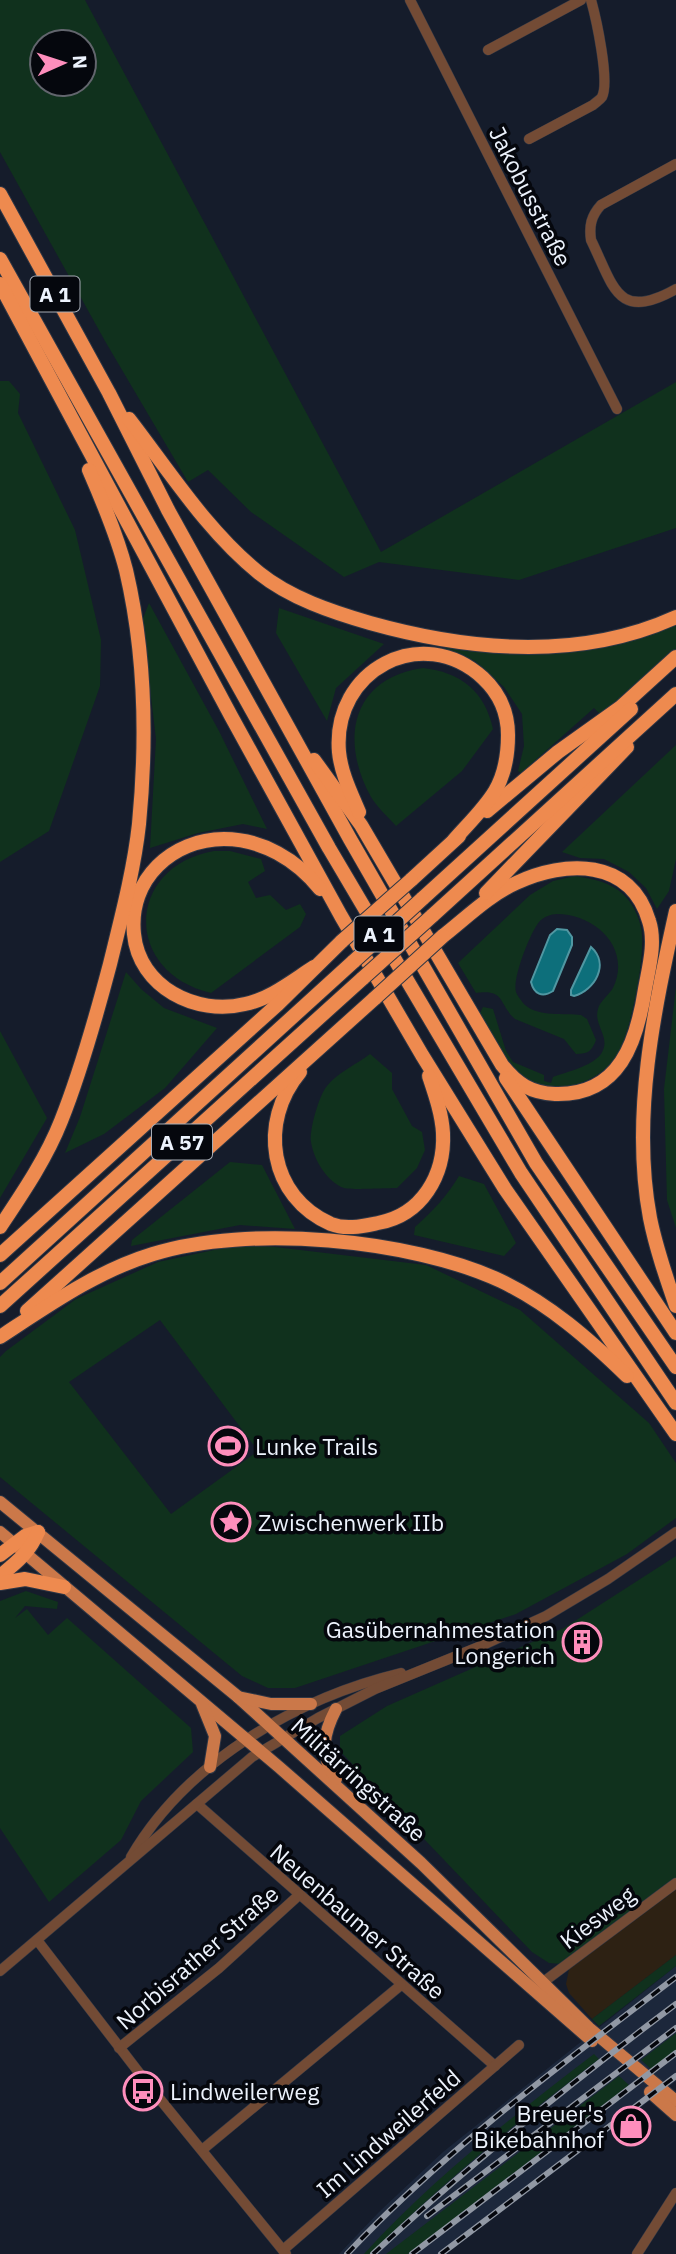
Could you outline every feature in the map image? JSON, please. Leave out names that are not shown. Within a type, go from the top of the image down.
[{"type":"highway","name":"A 1","points":[[0,194],[109,393],[168,510],[350,839],[536,1163],[676,1367]]},
{"type":"highway","name":"A 1","points":[[0,259],[350,884],[521,1173],[676,1403]]},
{"type":"highway","points":[[0,284],[224,704],[341,916],[422,1055],[505,1189],[676,1434]]},
{"type":"highway","points":[[109,393],[190,499],[231,547],[271,581],[300,598],[343,615],[411,634],[484,646],[521,647],[559,647],[600,642],[642,631],[676,617]]},
{"type":"highway","points":[[0,1227],[29,1184],[60,1123],[95,1024],[119,929],[138,826],[142,771],[141,688],[137,638],[126,570],[103,502],[62,400]]},
{"type":"highway","points":[[390,876],[360,814],[342,767],[340,724],[348,699],[361,682],[377,667],[398,657],[423,653],[459,661],[488,683],[505,710],[508,728],[505,770],[496,790],[482,810],[454,840]]},
{"type":"highway","points":[[0,1255],[278,1004],[314,967],[454,840],[558,751],[621,707],[676,657]]},
{"type":"highway","name":"A 57","points":[[0,1283],[676,668]]},
{"type":"highway","name":"A 57","points":[[0,1306],[676,694]]},
{"type":"highway","points":[[277,706],[361,825],[514,1081],[524,1088],[543,1094],[563,1094],[598,1084],[614,1073],[626,1057],[640,1022],[652,937],[640,900],[628,886],[600,870],[584,867],[563,868],[517,882],[500,891],[443,936]]},
{"type":"highway","points":[[0,1336],[443,936],[615,762],[660,709]]},
{"type":"highway","points":[[314,967],[271,994],[246,1004],[210,1007],[183,999],[159,984],[147,970],[139,953],[134,934],[135,911],[141,890],[161,860],[178,849],[196,842],[232,839],[268,849],[300,868],[341,916]]},
{"type":"highway","points":[[676,911],[653,1033],[642,1127],[650,1219],[676,1306]]},
{"type":"highway","points":[[442,963],[496,1062],[564,1169],[676,1334]]},
{"type":"highway","points":[[329,1039],[282,1098],[274,1138],[279,1168],[285,1184],[296,1199],[332,1224],[352,1228],[391,1220],[418,1203],[436,1178],[442,1159],[443,1131],[422,1055]]},
{"type":"highway","points":[[0,1336],[73,1290],[152,1254],[190,1244],[238,1239],[290,1238],[331,1241],[443,1260],[477,1270],[504,1282],[553,1312],[593,1343],[662,1414]]},
{"type":"highway","points":[[0,1555],[25,1536],[38,1532]]},
{"type":"highway","points":[[0,1576],[33,1546],[38,1532]]},
{"type":"highway","points":[[0,1583],[25,1579],[64,1587]]},
{"type":"main road","name":"Militärringstraße","points":[[0,1502],[237,1696],[346,1794],[589,2028],[676,2101]]},
{"type":"main road","name":"Militärringstraße","points":[[0,1532],[261,1751],[676,2115]]},
{"type":"main road","points":[[237,1696],[271,1704],[311,1704]]},
{"type":"main road","points":[[200,1700],[215,1735],[210,1767]]},
{"type":"main road","points":[[336,1709],[328,1725],[323,1749],[330,1769],[346,1794]]},
{"type":"street","name":"Jakobusstraße","points":[[410,0],[618,409]]},
{"type":"street","points":[[488,50],[581,0]]},
{"type":"street","points":[[529,139],[593,105],[602,97],[602,58],[591,0]]},
{"type":"street","points":[[676,164],[601,205],[594,213],[590,230],[591,240],[622,297],[635,303],[649,303],[676,289]]},
{"type":"street","points":[[0,1971],[131,1857],[148,1847],[235,1770],[261,1751],[336,1709],[425,1667],[481,1646],[547,1616],[608,1579],[676,1532]]},
{"type":"street","points":[[131,1857],[160,1817],[210,1767],[247,1740],[311,1704],[371,1680],[425,1667]]},
{"type":"street","name":"Neuenbaumer Straße","points":[[197,1804],[495,2066]]},
{"type":"street","name":"Kiesweg","points":[[542,1983],[676,1883]]},
{"type":"street","name":"Norbisrather Straße","points":[[119,2048],[219,1968],[299,1895]]},
{"type":"street","points":[[37,1940],[119,2048],[284,2252]]},
{"type":"street","points":[[202,2150],[401,1985]]},
{"type":"street","name":"Im Lindweilerfeld","points":[[284,2252],[519,2045]]},
{"type":"street","points":[[638,2254],[676,2193]]},
{"type":"shaded area","points":[[676,1888],[676,1955],[592,2019],[569,1993],[566,1984],[569,1969]]},
{"type":"shaded area","points":[[676,1966],[676,2081],[445,2254],[339,2254],[443,2152]]},
{"type":"green space","points":[[0,0],[85,0],[381,552],[676,382],[676,528],[519,580],[379,562],[344,577],[251,512],[208,470],[188,482],[105,341],[0,152]]},
{"type":"green space","points":[[0,381],[9,381],[20,394],[18,413],[75,530],[101,640],[100,686],[49,831],[0,862]]},
{"type":"green space","points":[[149,603],[219,731],[267,829],[243,824],[198,833],[150,848],[156,739],[142,621]]},
{"type":"green space","points":[[279,608],[384,644],[336,688],[327,721],[276,633]]},
{"type":"green space","points":[[676,622],[676,650],[601,715],[594,708],[521,773],[518,771],[524,746],[522,714],[504,687],[475,661],[445,649],[446,646],[506,652],[563,652],[619,642]]},
{"type":"green space","points":[[423,668],[448,674],[469,686],[484,704],[493,729],[462,771],[396,826],[373,801],[361,775],[356,754],[358,714],[367,698],[380,684],[399,674]]},
{"type":"green space","points":[[676,745],[676,859],[669,891],[657,909],[646,888],[629,872],[604,859],[580,858],[562,852]]},
{"type":"green space","points":[[214,851],[230,851],[261,859],[265,871],[248,882],[256,898],[270,895],[286,910],[300,904],[306,914],[300,927],[211,993],[182,981],[162,964],[150,943],[146,920],[151,897],[164,877],[185,861]]},
{"type":"green space","points":[[575,876],[607,884],[624,895],[640,923],[642,955],[632,1014],[616,1057],[587,1081],[550,1087],[526,1079],[512,1067],[480,1013],[483,1007],[493,1009],[506,1051],[513,1062],[544,1075],[544,1081],[551,1083],[553,1077],[592,1062],[604,1048],[598,1009],[613,988],[618,973],[614,947],[606,936],[584,920],[557,914],[547,916],[539,922],[531,936],[515,986],[524,1004],[530,1009],[544,1013],[581,1015],[587,1019],[596,1040],[591,1049],[584,1053],[576,1054],[564,1039],[515,1019],[492,993],[476,993],[458,963],[530,895],[553,881]]},
{"type":"green space","points":[[126,972],[164,1008],[217,1028],[165,1088],[104,1134],[65,1153],[80,1117]]},
{"type":"green space","points":[[676,987],[676,1228],[667,1200],[664,1089]]},
{"type":"green space","points":[[0,1031],[47,1118],[0,1198]]},
{"type":"green space","points":[[370,1054],[392,1073],[392,1089],[412,1126],[422,1132],[425,1150],[417,1168],[397,1188],[347,1189],[332,1181],[322,1170],[311,1142],[313,1122],[324,1091],[331,1081]]},
{"type":"green space","points":[[230,1162],[262,1165],[295,1229],[240,1225],[131,1246],[132,1240]]},
{"type":"green space","points":[[459,1176],[484,1184],[516,1243],[504,1256],[414,1235],[415,1227],[439,1203]]},
{"type":"green space","points":[[237,1245],[426,1265],[520,1310],[649,1423],[676,1463],[676,1518],[627,1554],[516,1614],[295,1688],[268,1688],[242,1676],[0,1477],[0,1357],[76,1299],[158,1262]],"holes":[[[160,1320],[258,1451],[171,1514],[69,1382]]]},
{"type":"green space","points":[[676,1556],[676,1880],[562,1964],[549,1963],[532,1952],[340,1751],[340,1736],[387,1706],[564,1628]]},
{"type":"green space","points":[[26,1591],[58,1602],[57,1609],[25,1606],[15,1618],[27,1609],[48,1635],[67,1618],[191,1728],[193,1752],[141,1801],[121,1840],[49,1902],[0,1828],[0,1601]]},
{"type":"green space","points":[[676,1955],[676,1966],[599,2026],[592,2019]]},
{"type":"green space","points":[[676,2033],[676,2050],[651,2069],[641,2060]]},
{"type":"green space","points":[[594,2054],[599,2059],[481,2153],[370,2254],[364,2254],[445,2174]]},
{"type":"green space","points":[[619,2076],[629,2085],[408,2254],[386,2254]]},
{"type":"water","points":[[557,929],[567,930],[572,937],[572,945],[553,991],[542,994],[536,992],[531,982],[550,935]]},
{"type":"water","points":[[591,947],[599,961],[598,976],[582,993],[571,995],[571,990]]},
{"type":"railway","points":[[347,2254],[465,2143],[548,2075],[676,1977]]},
{"type":"railway","points":[[373,2254],[521,2125],[676,2004]]},
{"type":"railway","points":[[427,2216],[676,2028]]},
{"type":"railway","points":[[412,2254],[676,2053]]},
{"type":"railway","points":[[441,2254],[676,2076]]},
{"type":"place","name":"Lunke Trails","points":[[228,1446]]},
{"type":"place","name":"Zwischenwerk IIb","points":[[231,1522]]},
{"type":"place","name":"Gasübernahmestation Longerich","points":[[582,1642]]},
{"type":"place","name":"Lindweilerweg","points":[[143,2091]]},
{"type":"place","name":"Breuer's Bikebahnhof","points":[[631,2126]]}]
